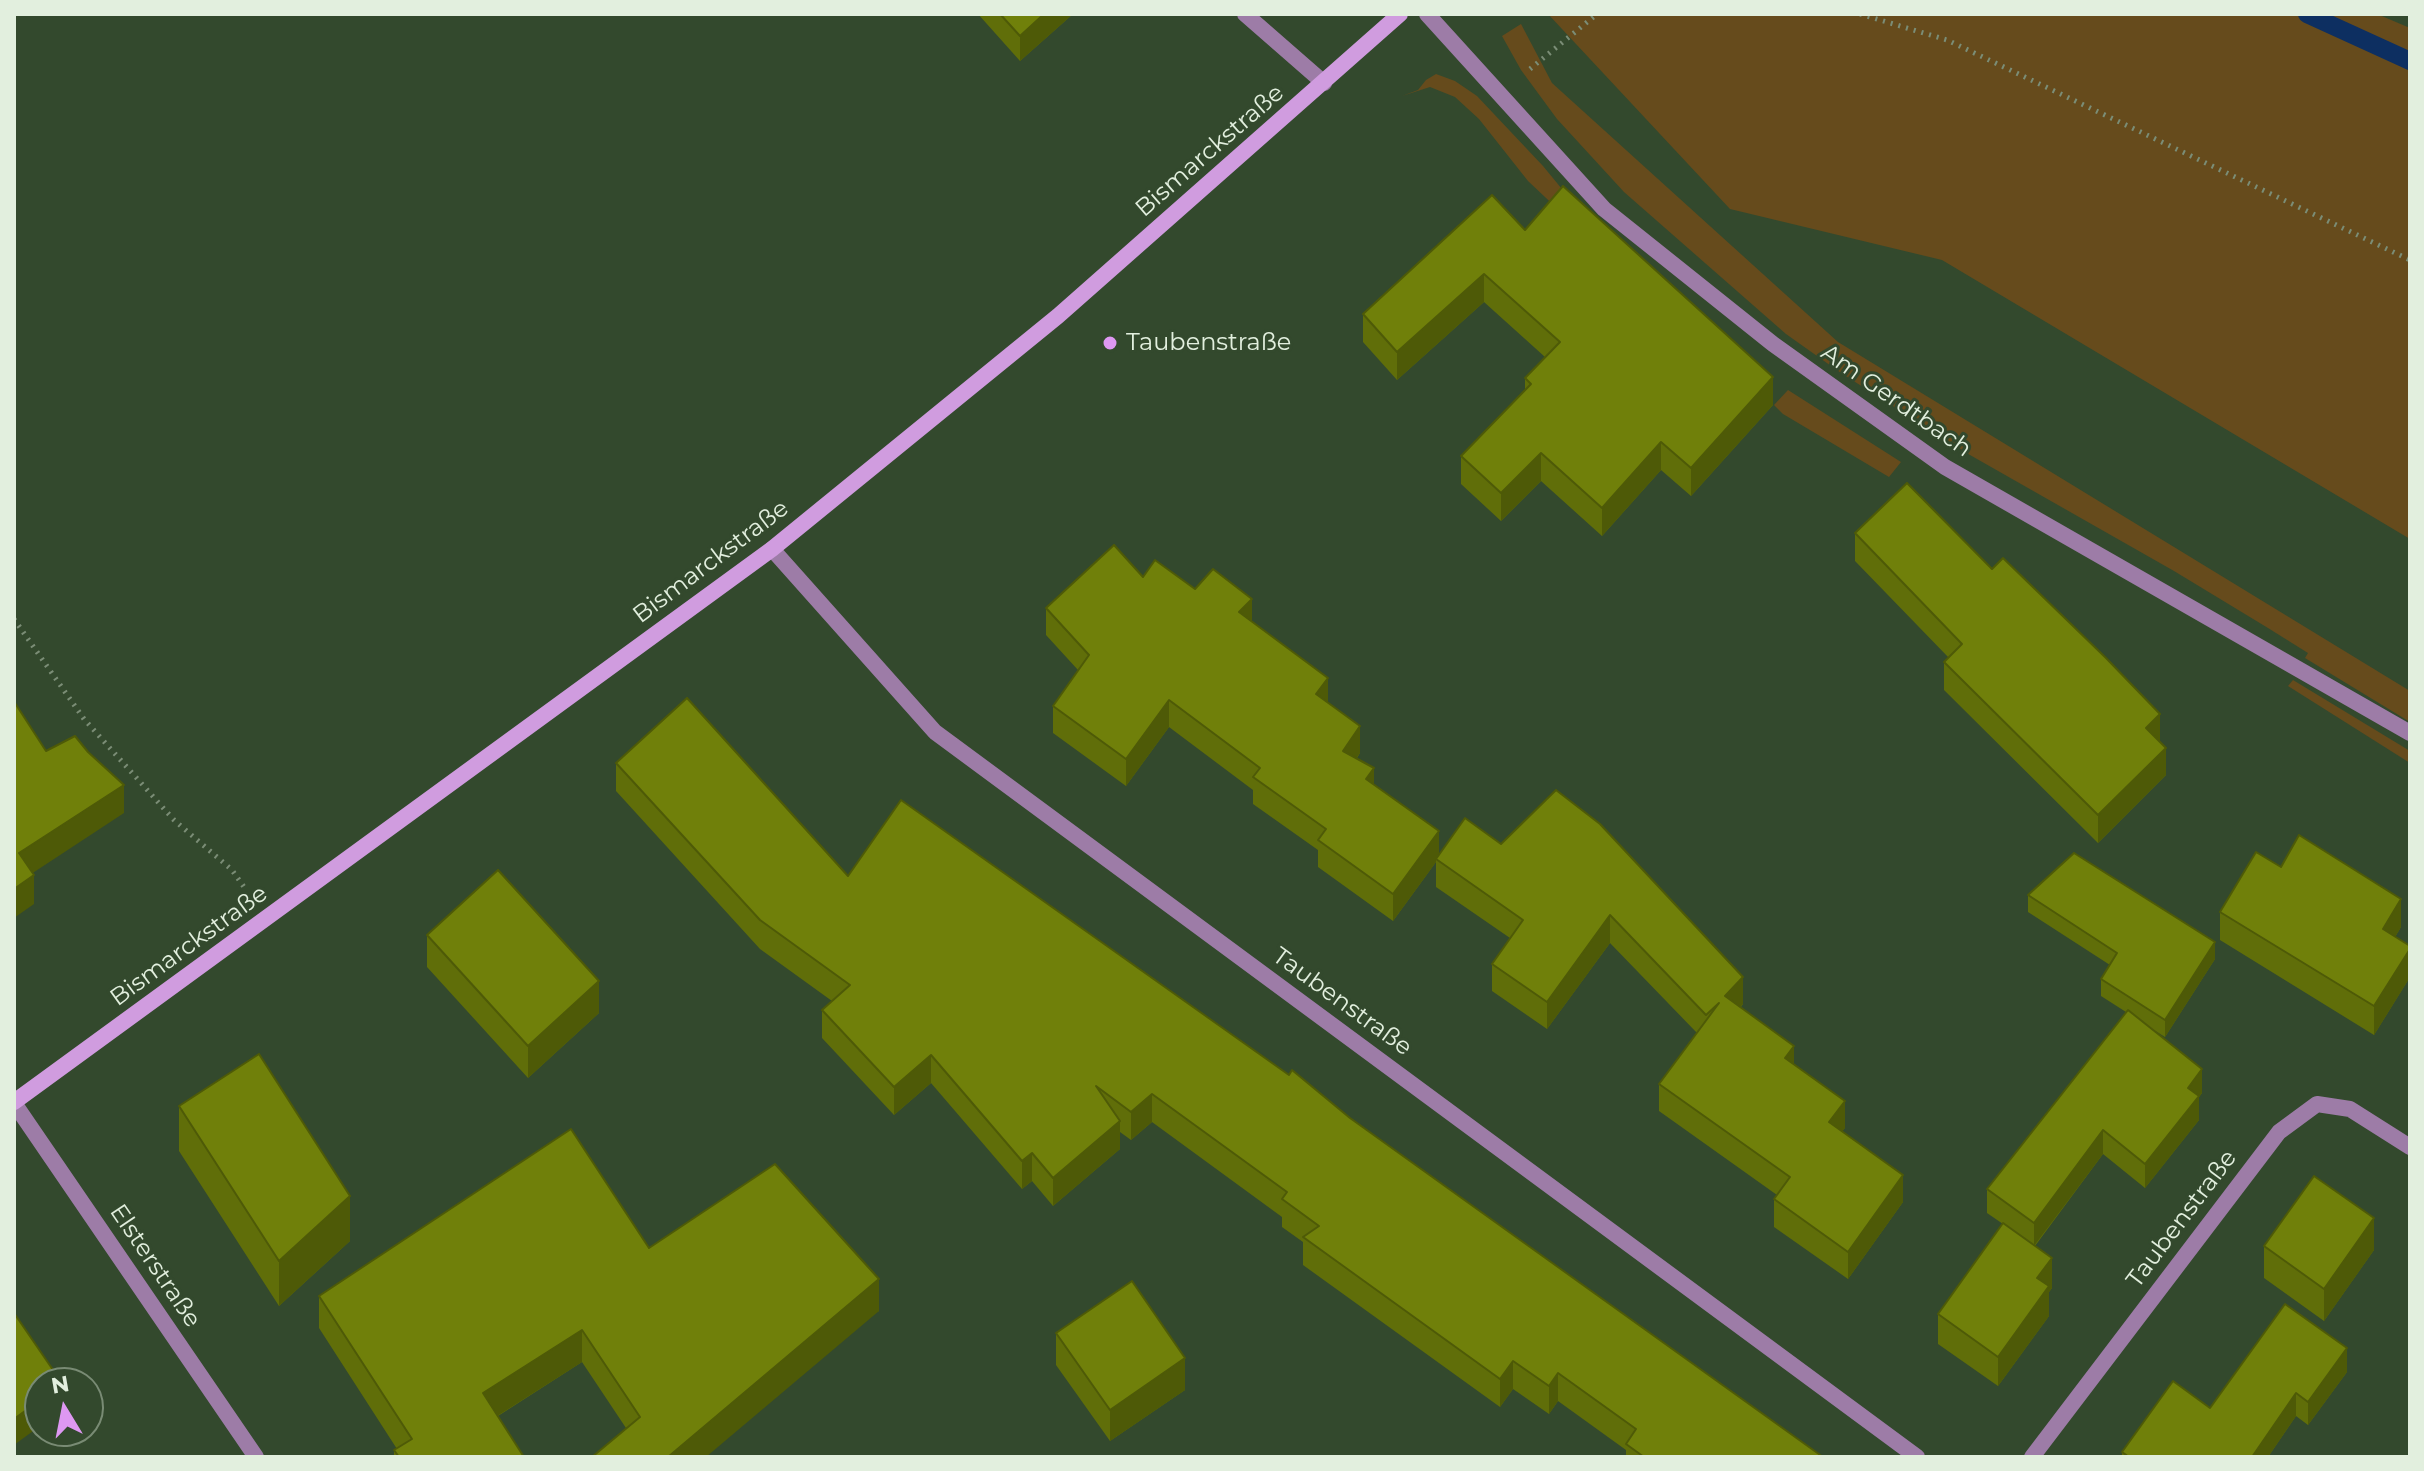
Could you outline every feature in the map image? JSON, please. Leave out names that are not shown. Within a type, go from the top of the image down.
[{"type":"main road","name":"Bismarckstraße","points":[[14,1103],[772,549],[1058,316],[1400,14]]},
{"type":"street","points":[[1245,14],[1324,83]]},
{"type":"street","name":"Am Gerdtbach","points":[[1427,14],[1604,209],[1773,344],[1945,467],[2410,733]]},
{"type":"street","name":"Taubenstraße","points":[[772,549],[935,732],[1917,1457]]},
{"type":"street","name":"Elsterstraße","points":[[14,1103],[256,1457]]},
{"type":"street","name":"Taubenstraße","points":[[2032,1457],[2279,1132],[2317,1104],[2350,1109],[2410,1147]]},
{"type":"path","points":[[1499,94],[1597,14]]},
{"type":"path","points":[[1860,14],[1947,40],[2410,260]]},
{"type":"path","points":[[14,619],[84,719],[174,820],[232,870],[267,919]]},
{"type":"shaded area","points":[[1548,14],[2377,14],[2410,28],[2410,539],[1942,260],[1730,209]]},
{"type":"shaded area","points":[[1521,24],[1552,83],[1838,342],[2410,691],[2410,722],[2305,658],[2308,653],[2268,628],[1970,455],[1786,334],[1624,192],[1557,119],[1521,70],[1502,36]]},
{"type":"shaded area","points":[[1436,74],[1455,81],[1477,96],[1576,206],[1563,214],[1528,181],[1479,119],[1455,97],[1430,87],[1402,96],[1418,90]]},
{"type":"shaded area","points":[[1788,390],[1901,462],[1889,477],[1783,414],[1774,405]]},
{"type":"shaded area","points":[[2293,680],[2410,751],[2410,763],[2288,686]]},
{"type":"building","points":[[1000,14],[1044,14],[1020,36]]},
{"type":"building","points":[[1563,186],[1773,377],[1691,468],[1661,442],[1602,508],[1541,453],[1501,493],[1461,456],[1531,384],[1525,378],[1560,342],[1484,274],[1397,352],[1363,314],[1492,195],[1525,230]]},
{"type":"building","points":[[1907,483],[1992,569],[2003,558],[2160,714],[2146,728],[2166,748],[2098,815],[1944,662],[1962,644],[1855,533]]},
{"type":"building","points":[[1114,545],[1143,577],[1155,560],[1195,589],[1213,569],[1252,599],[1239,612],[1328,678],[1316,694],[1360,726],[1343,751],[1374,768],[1366,779],[1439,831],[1393,894],[1318,840],[1326,829],[1253,777],[1260,768],[1169,700],[1126,759],[1053,706],[1089,655],[1046,608]]},
{"type":"building","points":[[687,698],[848,876],[901,800],[1289,1075],[1292,1070],[1350,1118],[1823,1457],[1644,1457],[1626,1444],[1636,1429],[1558,1373],[1549,1386],[1513,1361],[1500,1379],[1303,1237],[1319,1226],[1282,1199],[1287,1192],[1152,1094],[1131,1112],[1096,1086],[1120,1121],[1053,1178],[1032,1153],[1022,1161],[931,1055],[894,1087],[822,1010],[850,985],[760,920],[616,763]]},
{"type":"building","points":[[15,703],[46,751],[75,736],[124,785],[19,853],[34,875],[14,889]]},
{"type":"building","points":[[1556,790],[1600,824],[1743,977],[1725,996],[1794,1046],[1785,1058],[1845,1101],[1829,1122],[1903,1175],[1848,1252],[1774,1199],[1790,1177],[1659,1084],[1719,1003],[1706,1015],[1610,915],[1547,1002],[1492,964],[1523,920],[1436,859],[1465,818],[1501,844]]},
{"type":"building","points":[[2299,835],[2401,899],[2383,929],[2410,946],[2410,949],[2374,1006],[2220,912],[2256,852],[2281,867]]},
{"type":"building","points":[[2074,853],[2215,942],[2165,1020],[2101,979],[2117,953],[2028,895]]},
{"type":"building","points":[[498,870],[599,981],[528,1046],[427,935]]},
{"type":"building","points":[[2128,1010],[2202,1069],[2188,1088],[2199,1096],[2145,1164],[2103,1130],[2034,1223],[1987,1189]]},
{"type":"building","points":[[259,1054],[350,1196],[279,1261],[179,1106]]},
{"type":"building","points":[[571,1129],[649,1248],[775,1164],[879,1279],[668,1457],[592,1457],[640,1417],[582,1330],[483,1393],[524,1457],[399,1457],[394,1450],[412,1439],[319,1296]]},
{"type":"building","points":[[2314,1176],[2374,1218],[2324,1289],[2264,1246]]},
{"type":"building","points":[[2003,1223],[2052,1258],[2037,1278],[2049,1286],[1998,1357],[1938,1314]]},
{"type":"building","points":[[1132,1281],[1185,1358],[1110,1410],[1056,1333]]},
{"type":"building","points":[[2285,1304],[2347,1348],[2308,1402],[2296,1393],[2252,1457],[2129,1457],[2122,1452],[2173,1381],[2210,1408]]},
{"type":"building","points":[[14,1313],[51,1367],[24,1367],[24,1412],[14,1419]]},
{"type":"waterway","points":[[2307,14],[2410,61]]},
{"type":"place","name":"Taubenstraße","points":[[1110,343]]}]
